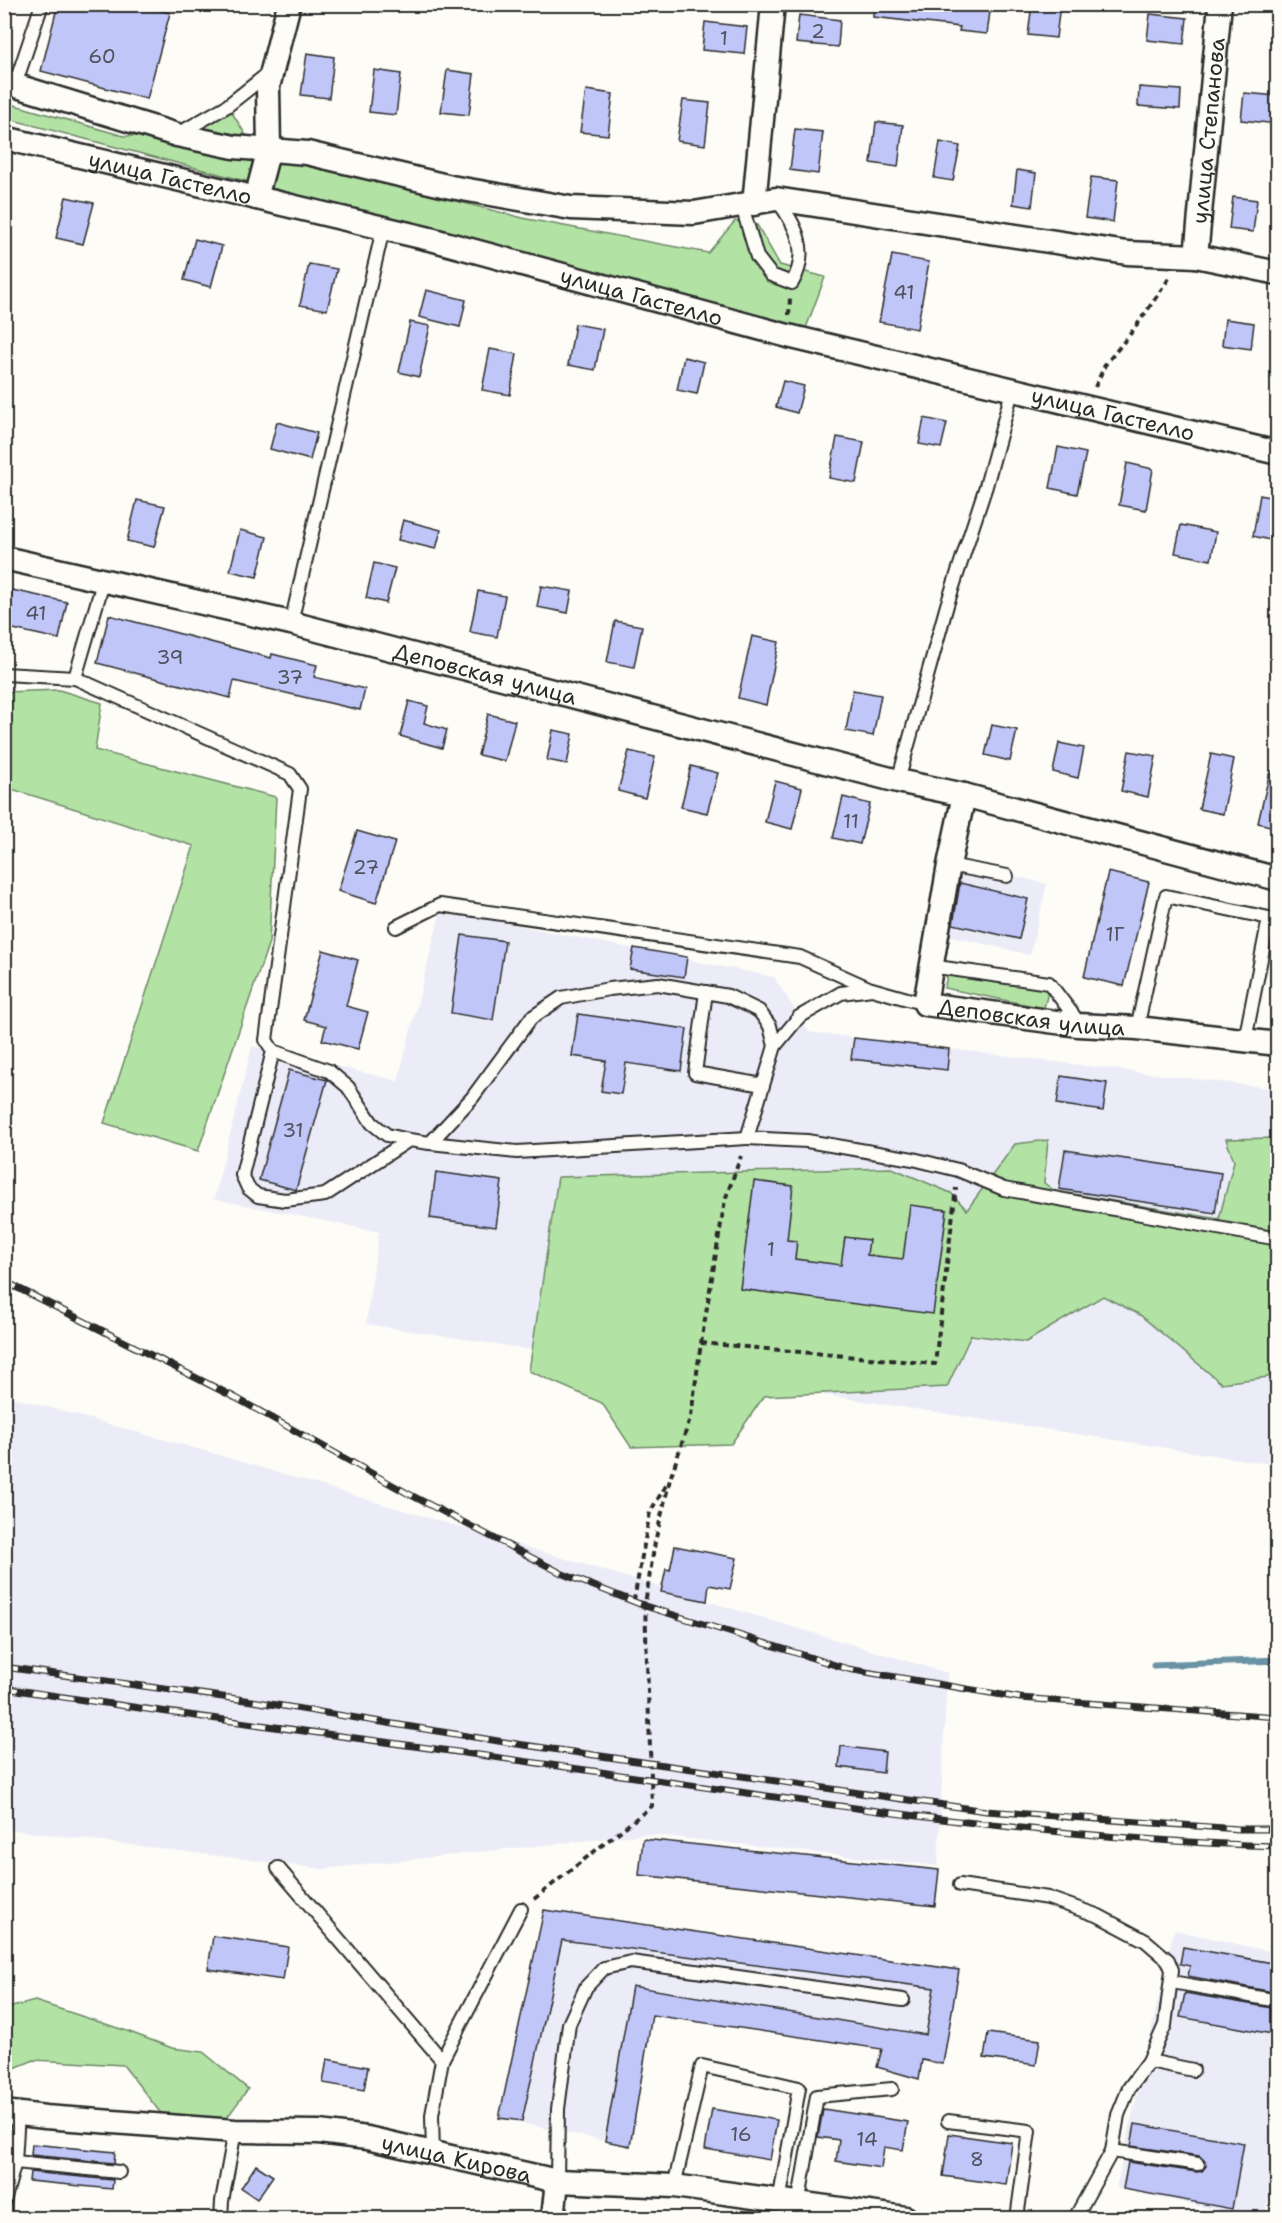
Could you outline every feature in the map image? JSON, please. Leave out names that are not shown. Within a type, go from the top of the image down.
[{"type":"street","points":[[256,198],[269,149],[268,87],[289,4]]},
{"type":"street","points":[[758,203],[772,4]]},
{"type":"street","name":"улица Степанова","points":[[1196,256],[1220,4]]},
{"type":"street","name":"улица Гастелло","points":[[10,84],[177,135],[234,147],[307,153],[451,187],[571,208],[694,213],[758,203],[1127,253],[1196,256],[1278,273]]},
{"type":"street","name":"улица Гастелло","points":[[4,138],[434,240],[788,336],[1278,453]]},
{"type":"street","name":"Деповская улица","points":[[4,558],[291,623],[898,781],[964,795],[1278,879]]},
{"type":"street","name":"Деповская улица","points":[[964,795],[930,966],[925,1004],[1078,1025],[1137,1028],[1278,1044]]},
{"type":"street","name":"улица Кирова","points":[[11,2112],[235,2131],[331,2134],[367,2138],[557,2181],[674,2186],[901,2218]]},
{"type":"street","points":[[553,2218],[557,2181]]},
{"type":"lane","points":[[10,84],[42,4]]},
{"type":"lane","points":[[177,135],[227,106],[271,71]]},
{"type":"lane","points":[[758,203],[792,220],[800,246],[800,268],[792,283],[771,275],[757,257],[758,203]]},
{"type":"lane","points":[[291,623],[383,229]]},
{"type":"lane","points":[[898,781],[946,605],[986,486],[1013,388]]},
{"type":"lane","points":[[75,678],[104,579]]},
{"type":"lane","points":[[4,674],[75,678],[290,774],[300,789],[266,1040],[273,1051],[329,1071],[348,1087],[372,1123],[387,1135],[430,1143],[517,1152],[747,1138],[807,1141],[913,1159],[958,1170],[1004,1189],[1278,1239]]},
{"type":"lane","points":[[949,865],[1007,876]]},
{"type":"lane","points":[[1137,1028],[1166,896],[1269,918],[1245,1040]]},
{"type":"lane","points":[[396,927],[440,905],[800,957],[872,989],[925,1004]]},
{"type":"lane","points":[[930,966],[1049,982],[1078,1025]]},
{"type":"lane","points":[[430,1143],[472,1098],[531,1018],[561,998],[609,989],[658,984],[728,996],[759,1011],[770,1026],[775,1046]]},
{"type":"lane","points":[[747,1138],[775,1046],[799,1017],[841,993],[872,989]]},
{"type":"lane","points":[[706,992],[694,1073],[763,1085]]},
{"type":"lane","points":[[273,1051],[242,1176],[248,1188],[258,1196],[285,1200],[325,1195],[409,1140]]},
{"type":"lane","points":[[278,1868],[442,2060]]},
{"type":"lane","points":[[960,1885],[1048,1898],[1099,1916],[1146,1941],[1168,1960],[1172,1970],[1165,2025],[1149,2061],[1129,2088],[1118,2115],[1112,2151],[1075,2218]]},
{"type":"lane","points":[[433,2154],[432,2115],[442,2060],[521,1910]]},
{"type":"lane","points":[[557,2181],[558,2109],[569,2024],[586,1987],[604,1968],[631,1962],[903,2000]]},
{"type":"lane","points":[[1172,1982],[1278,2001]]},
{"type":"lane","points":[[1149,2061],[1194,2070]]},
{"type":"lane","points":[[674,2186],[702,2066],[799,2088],[788,2203]]},
{"type":"lane","points":[[788,2203],[818,2096],[892,2089]]},
{"type":"lane","points":[[4,2202],[15,2162],[11,2112]]},
{"type":"lane","points":[[948,2121],[1029,2131],[1017,2218]]},
{"type":"lane","points":[[221,2218],[235,2131]]},
{"type":"lane","points":[[1112,2151],[1198,2164]]},
{"type":"lane","points":[[15,2162],[118,2172]]},
{"type":"path","points":[[1086,406],[1105,365],[1135,328],[1167,280],[1196,256]]},
{"type":"path","points":[[788,336],[792,283]]},
{"type":"path","points":[[521,1910],[652,1806],[645,1604],[655,1542],[670,1479],[691,1416],[725,1200],[747,1138]]},
{"type":"path","points":[[701,1343],[935,1364],[958,1170]]},
{"type":"path","points":[[645,1604],[634,1600],[650,1512],[670,1479]]},
{"type":"shaded area","points":[[956,862],[1047,884],[1030,955],[939,933]]},
{"type":"shaded area","points":[[441,910],[774,977],[809,1032],[1277,1089],[1277,1465],[366,1324],[379,1232],[214,1199],[252,1046],[398,1081]]},
{"type":"shaded area","points":[[4,1395],[219,1455],[947,1673],[938,1866],[646,1834],[323,1869],[5,1829]]},
{"type":"shaded area","points":[[544,1910],[959,1970],[943,2064],[922,2061],[919,2079],[877,2067],[881,2049],[652,2015],[605,2141],[499,2118]]},
{"type":"shaded area","points":[[1174,1930],[1277,1953],[1278,2158],[1264,2218],[1254,2218],[1116,2188]]},
{"type":"green space","points":[[4,102],[124,136],[178,136],[231,111],[255,150],[527,219],[708,253],[735,221],[757,225],[780,265],[825,277],[806,328],[5,118]]},
{"type":"green space","points":[[59,690],[102,703],[95,750],[276,797],[269,942],[198,1151],[104,1123],[194,846],[5,787],[5,692]]},
{"type":"green space","points":[[949,970],[1049,989],[1044,1008],[944,988]]},
{"type":"green space","points":[[1277,1138],[1278,1362],[1268,1377],[1221,1383],[1140,1315],[1103,1296],[1026,1342],[971,1335],[947,1387],[764,1396],[731,1444],[631,1447],[602,1403],[529,1371],[558,1177],[892,1168],[951,1193],[967,1210],[1015,1144],[1048,1140],[1044,1183],[1055,1191],[1219,1219],[1234,1161],[1226,1139]]},
{"type":"green space","points":[[35,2001],[172,2048],[203,2052],[248,2089],[226,2119],[163,2116],[123,2065],[34,2060],[5,2072],[4,2009]]},
{"type":"building","points":[[58,4],[136,4],[170,13],[147,99],[41,71]]},
{"type":"building","points":[[873,4],[991,4],[987,34],[959,31],[960,27],[873,17]]},
{"type":"building","points":[[1032,4],[1060,4],[1056,38],[1028,35]]},
{"type":"building","points":[[1150,14],[1187,18],[1184,44],[1147,40]]},
{"type":"building","points":[[799,15],[840,20],[838,47],[796,43]]},
{"type":"building","points":[[705,22],[747,27],[744,54],[702,50]]},
{"type":"building","points":[[307,53],[334,57],[329,98],[301,95]]},
{"type":"building","points":[[374,70],[401,74],[396,115],[369,112]]},
{"type":"building","points":[[447,70],[474,74],[469,115],[441,112]]},
{"type":"building","points":[[1139,87],[1181,90],[1180,109],[1138,106]]},
{"type":"building","points":[[586,90],[613,94],[608,135],[580,132]]},
{"type":"building","points":[[1244,93],[1278,96],[1278,124],[1241,120]]},
{"type":"building","points":[[683,100],[710,103],[705,145],[677,141]]},
{"type":"building","points":[[876,122],[903,125],[898,167],[871,163]]},
{"type":"building","points":[[795,129],[823,132],[818,174],[790,170]]},
{"type":"building","points":[[940,142],[960,146],[953,181],[934,178]]},
{"type":"building","points":[[1017,170],[1036,173],[1032,207],[1013,204]]},
{"type":"building","points":[[1091,177],[1118,180],[1113,222],[1085,218]]},
{"type":"building","points":[[66,197],[94,203],[83,244],[56,238]]},
{"type":"building","points":[[1233,197],[1257,200],[1253,232],[1229,229]]},
{"type":"building","points":[[195,239],[222,246],[211,287],[184,280]]},
{"type":"building","points":[[892,255],[929,262],[917,329],[879,322]]},
{"type":"building","points":[[309,264],[337,269],[327,310],[300,305]]},
{"type":"building","points":[[426,290],[466,300],[460,327],[419,317]]},
{"type":"building","points":[[1225,319],[1254,323],[1251,349],[1222,345]]},
{"type":"building","points":[[410,322],[430,326],[419,377],[399,372]]},
{"type":"building","points":[[575,324],[603,329],[595,370],[568,365]]},
{"type":"building","points":[[490,349],[517,354],[510,395],[482,390]]},
{"type":"building","points":[[684,357],[704,362],[697,394],[677,390]]},
{"type":"building","points":[[783,381],[804,386],[797,413],[776,407]]},
{"type":"building","points":[[924,418],[947,423],[941,448],[919,444]]},
{"type":"building","points":[[277,422],[317,433],[310,460],[270,449]]},
{"type":"building","points":[[837,437],[864,442],[856,483],[829,478]]},
{"type":"building","points":[[1058,447],[1086,453],[1077,494],[1050,488]]},
{"type":"building","points":[[1127,463],[1153,469],[1146,510],[1119,505]]},
{"type":"building","points":[[1260,495],[1278,499],[1278,542],[1253,536]]},
{"type":"building","points":[[137,500],[165,506],[154,547],[127,541]]},
{"type":"building","points":[[403,520],[441,530],[436,549],[398,540]]},
{"type":"building","points":[[1181,525],[1216,532],[1211,560],[1175,553]]},
{"type":"building","points":[[240,530],[267,537],[257,577],[230,571]]},
{"type":"building","points":[[374,563],[395,568],[386,603],[366,598]]},
{"type":"building","points":[[541,586],[572,591],[568,613],[537,607]]},
{"type":"building","points":[[12,590],[67,602],[59,639],[4,627]]},
{"type":"building","points":[[478,591],[505,596],[497,637],[470,632]]},
{"type":"building","points":[[109,615],[271,658],[272,654],[317,665],[314,677],[365,689],[360,710],[234,681],[230,698],[97,663]]},
{"type":"building","points":[[615,621],[642,626],[634,667],[607,662]]},
{"type":"building","points":[[752,636],[779,642],[766,705],[738,698]]},
{"type":"building","points":[[853,690],[881,695],[873,736],[846,731]]},
{"type":"building","points":[[409,701],[428,706],[424,723],[447,730],[442,748],[400,736]]},
{"type":"building","points":[[488,714],[515,721],[505,761],[478,755]]},
{"type":"building","points":[[992,725],[1017,730],[1010,761],[985,755]]},
{"type":"building","points":[[553,730],[573,734],[567,764],[547,760]]},
{"type":"building","points":[[1059,743],[1084,748],[1078,778],[1053,772]]},
{"type":"building","points":[[629,751],[655,757],[645,798],[618,791]]},
{"type":"building","points":[[1129,751],[1156,756],[1148,797],[1121,791]]},
{"type":"building","points":[[1211,754],[1234,759],[1223,814],[1199,809]]},
{"type":"building","points":[[691,766],[718,773],[707,813],[681,807]]},
{"type":"building","points":[[1270,771],[1278,771],[1278,828],[1258,823]]},
{"type":"building","points":[[775,781],[802,788],[792,829],[765,822]]},
{"type":"building","points":[[843,797],[870,804],[860,844],[833,838]]},
{"type":"building","points":[[357,831],[395,842],[376,903],[338,891]]},
{"type":"building","points":[[1108,872],[1149,882],[1124,986],[1084,977]]},
{"type":"building","points":[[960,883],[1028,899],[1019,939],[953,924]]},
{"type":"building","points":[[462,935],[505,941],[493,1020],[451,1013]]},
{"type":"building","points":[[634,948],[687,957],[684,977],[630,969]]},
{"type":"building","points":[[323,950],[358,960],[346,1006],[368,1012],[358,1049],[322,1040],[326,1026],[304,1020]]},
{"type":"building","points":[[578,1014],[687,1029],[681,1071],[626,1063],[621,1094],[601,1091],[606,1061],[572,1056]]},
{"type":"building","points":[[854,1038],[949,1049],[947,1070],[851,1059]]},
{"type":"building","points":[[289,1070],[327,1080],[296,1190],[259,1180]]},
{"type":"building","points":[[1061,1076],[1107,1083],[1103,1111],[1057,1104]]},
{"type":"building","points":[[1065,1150],[1221,1173],[1215,1213],[1059,1189]]},
{"type":"building","points":[[436,1172],[502,1181],[496,1227],[430,1218]]},
{"type":"building","points":[[754,1181],[793,1186],[787,1240],[797,1241],[795,1259],[841,1265],[845,1237],[869,1240],[867,1255],[903,1259],[910,1205],[947,1210],[933,1314],[740,1289]]},
{"type":"building","points":[[675,1546],[737,1558],[730,1589],[709,1585],[707,1601],[661,1592],[666,1569],[670,1570]]},
{"type":"building","points":[[841,1746],[885,1752],[883,1773],[839,1767]]},
{"type":"building","points":[[643,1839],[939,1870],[935,1906],[639,1875]]},
{"type":"building","points":[[544,1910],[959,1970],[943,2064],[922,2060],[919,2079],[877,2067],[882,2049],[652,2015],[630,2146],[605,2141],[632,1986],[926,2035],[934,1988],[562,1940],[522,2121],[499,2118]]},
{"type":"building","points":[[213,1936],[288,1947],[283,1980],[208,1969]]},
{"type":"building","points":[[1183,1947],[1278,1964],[1278,1993],[1188,1976],[1190,1966],[1180,1964]]},
{"type":"building","points":[[1185,1993],[1278,2009],[1278,2035],[1180,2017]]},
{"type":"building","points":[[988,2033],[1040,2040],[1036,2065],[984,2058]]},
{"type":"building","points":[[327,2059],[368,2067],[364,2090],[323,2083]]},
{"type":"building","points":[[712,2109],[777,2120],[770,2160],[705,2149]]},
{"type":"building","points":[[823,2109],[908,2122],[903,2150],[884,2147],[881,2168],[836,2161],[839,2140],[818,2137]]},
{"type":"building","points":[[1135,2124],[1244,2143],[1232,2209],[1123,2189],[1128,2162],[1197,2172],[1202,2171],[1206,2166],[1205,2160],[1199,2156],[1131,2146]]},
{"type":"building","points":[[949,2134],[1012,2143],[1006,2185],[943,2176]]},
{"type":"building","points":[[32,2144],[115,2152],[114,2163],[31,2155]]},
{"type":"building","points":[[256,2165],[273,2176],[257,2199],[241,2188]]},
{"type":"building","points":[[30,2172],[113,2180],[112,2189],[29,2181]]},
{"type":"waterway","points":[[1154,1665],[1278,1660]]},
{"type":"railway","points":[[4,1281],[236,1398],[407,1493],[563,1574],[645,1606],[848,1669],[1020,1698],[1278,1717]]},
{"type":"railway","points":[[4,1667],[252,1701],[517,1744],[986,1811],[1238,1829],[1278,1829]]},
{"type":"railway","points":[[4,1688],[931,1818],[1104,1836],[1278,1846]]}]
